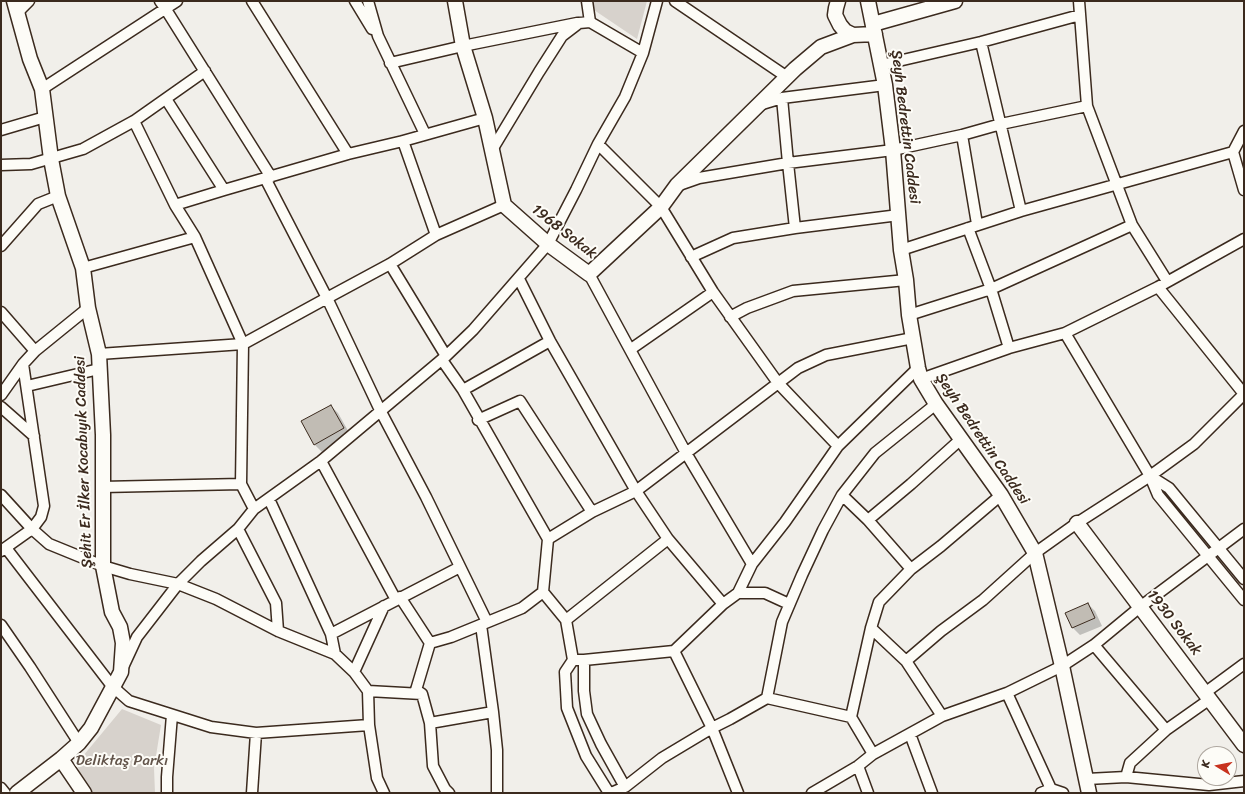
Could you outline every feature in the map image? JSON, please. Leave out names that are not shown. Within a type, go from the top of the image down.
[{"type":"main road","points":[[455,1],[463,46],[485,118],[504,205]]},
{"type":"main road","name":"Şeyh Bedrettin Caddesi","points":[[868,1],[885,84],[893,150],[901,250],[906,280],[909,315],[919,374],[936,404],[1001,495],[1035,554],[1062,666],[1089,793]]},
{"type":"main road","points":[[821,47],[955,1]]},
{"type":"main road","points":[[836,6],[840,25],[845,31],[853,35]]},
{"type":"main road","points":[[821,47],[829,34],[836,6]]},
{"type":"main road","name":"Şehit Er İlker Kocabıyık Caddesi","points":[[16,7],[30,59],[42,90],[51,160],[58,196],[83,268],[88,308],[99,354],[103,435],[103,566],[112,612],[120,627],[123,643],[121,672],[112,686],[100,714],[79,743],[17,793]]},
{"type":"main road","name":"1968 Sokak","points":[[504,205],[548,244],[589,274],[661,207],[677,185],[756,106],[821,47]]},
{"type":"main road","name":"1930 Sokak","points":[[1077,523],[1244,745]]},
{"type":"main road","points":[[61,759],[84,793]]},
{"type":"street","points":[[16,7],[29,1]]},
{"type":"street","points":[[42,90],[162,5],[177,1]]},
{"type":"street","points":[[252,1],[348,154]]},
{"type":"street","points":[[355,1],[379,39],[425,134]]},
{"type":"street","points":[[368,1],[379,39]]},
{"type":"street","points":[[587,1],[590,22]]},
{"type":"street","points":[[121,672],[137,637],[178,584],[238,528],[254,509],[321,461],[380,410],[444,358],[473,330],[548,244],[598,144],[624,97],[643,53],[657,1]]},
{"type":"street","points":[[675,1],[787,77]]},
{"type":"street","points":[[1079,1],[1087,106],[1132,225],[1167,280]]},
{"type":"street","points":[[162,5],[205,71],[268,178],[380,410],[426,497],[460,567],[484,623],[497,750],[497,793]]},
{"type":"street","points":[[881,64],[981,42],[1080,15]]},
{"type":"street","points":[[390,63],[463,46],[590,22],[643,53]]},
{"type":"street","points":[[492,150],[562,36],[579,23]]},
{"type":"street","points":[[981,42],[1021,211]]},
{"type":"street","points":[[1,166],[31,164],[51,160],[83,149],[134,121],[205,71]]},
{"type":"street","points":[[756,106],[782,98],[885,84]]},
{"type":"street","points":[[782,98],[795,228]]},
{"type":"street","points":[[166,99],[224,190]]},
{"type":"street","points":[[677,185],[699,178],[788,163],[893,150],[962,135],[1000,124],[1087,106]]},
{"type":"street","points":[[1,130],[45,116]]},
{"type":"street","points":[[175,205],[348,154],[403,141],[485,118]]},
{"type":"street","points":[[134,121],[175,205],[195,237],[243,344],[241,484],[254,509]]},
{"type":"street","points":[[1244,130],[1233,152],[1244,190]]},
{"type":"street","points":[[962,135],[973,226],[1009,348]]},
{"type":"street","points":[[403,141],[436,235]]},
{"type":"street","points":[[598,144],[661,207],[713,292],[778,383],[838,446]]},
{"type":"street","points":[[901,250],[1021,211],[1233,152]]},
{"type":"street","points":[[1,246],[38,204],[58,196]]},
{"type":"street","points":[[99,354],[243,344],[390,264],[436,235],[504,205]]},
{"type":"street","points":[[691,258],[732,238],[795,228],[898,215]]},
{"type":"street","points":[[909,315],[991,289],[1132,225]]},
{"type":"street","points":[[83,268],[195,237]]},
{"type":"street","points":[[573,660],[674,651],[723,604],[738,593],[752,564],[785,522],[838,446],[919,374],[1065,333],[1158,286],[1244,239]]},
{"type":"street","points":[[390,264],[478,420],[548,539],[543,592],[566,620],[573,660],[565,672],[567,708],[586,756],[610,793],[625,786],[662,758],[712,728],[767,698],[851,717]]},
{"type":"street","points":[[589,274],[631,348],[686,453],[752,564]]},
{"type":"street","points":[[518,279],[550,342],[636,491],[668,539],[723,604]]},
{"type":"street","points":[[730,317],[747,308],[793,291],[906,280]]},
{"type":"street","points":[[906,660],[941,631],[983,600],[1035,554],[1077,523],[1150,476],[1194,444],[1244,394],[1158,286]]},
{"type":"street","points":[[631,348],[713,292]]},
{"type":"street","points":[[1,395],[23,364],[35,351],[88,308]]},
{"type":"street","points":[[1,312],[35,351]]},
{"type":"street","points":[[1065,333],[1150,476],[1158,495],[1244,600]]},
{"type":"street","points":[[548,539],[592,512],[636,491],[798,368],[826,355],[913,338]]},
{"type":"street","points":[[462,390],[550,342]]},
{"type":"street","points":[[23,364],[44,506],[41,517],[32,528],[3,550],[112,686],[129,701],[211,727],[256,733],[369,725]]},
{"type":"street","points":[[27,386],[99,369]]},
{"type":"street","points":[[478,420],[520,401],[592,512]]},
{"type":"street","points":[[767,698],[782,622],[823,530],[842,494],[875,454],[936,404]]},
{"type":"street","points":[[1,407],[34,436]]},
{"type":"street","points":[[868,520],[961,439]]},
{"type":"street","points":[[321,461],[398,598],[430,643]]},
{"type":"street","points":[[1150,476],[1169,488],[1244,579]]},
{"type":"street","points":[[102,487],[241,484]]},
{"type":"street","points":[[842,494],[868,520],[911,569]]},
{"type":"street","points":[[1,495],[49,544],[103,566],[130,574],[178,584],[216,599],[278,631],[335,654],[354,672],[368,691],[369,725],[377,778],[384,793]]},
{"type":"street","points":[[873,754],[851,717],[871,628],[879,602],[911,569],[941,546],[1001,495]]},
{"type":"street","points":[[269,499],[330,634],[335,654]]},
{"type":"street","points":[[238,528],[276,603],[278,631]]},
{"type":"street","points":[[812,793],[858,766],[873,754],[942,716],[1007,693],[1062,666],[1094,645],[1140,607],[1244,529]]},
{"type":"street","points":[[566,620],[668,539]]},
{"type":"street","points":[[330,634],[460,567]]},
{"type":"street","points":[[430,643],[451,637],[522,608],[543,592]]},
{"type":"street","points":[[738,593],[765,593],[789,604]]},
{"type":"street","points":[[354,672],[384,606]]},
{"type":"street","points":[[1,625],[79,743]]},
{"type":"street","points":[[871,628],[906,660],[942,716]]},
{"type":"street","points":[[430,643],[416,690],[422,694],[430,724],[433,766],[445,789],[450,793]]},
{"type":"street","points":[[1094,645],[1166,730]]},
{"type":"street","points":[[674,651],[712,728],[735,792]]},
{"type":"street","points":[[584,660],[584,691],[587,714],[601,744],[625,786]]},
{"type":"street","points":[[1126,777],[1130,763],[1166,730],[1244,664]]},
{"type":"street","points":[[368,691],[422,694]]},
{"type":"street","points":[[1007,693],[1051,789]]},
{"type":"street","points":[[430,724],[493,712]]},
{"type":"street","points":[[167,793],[166,777],[172,715]]},
{"type":"street","points":[[252,793],[256,733]]},
{"type":"street","points":[[910,734],[932,793]]},
{"type":"street","points":[[858,766],[868,793]]},
{"type":"street","points":[[1087,779],[1126,777],[1209,785],[1244,781]]},
{"type":"street","points":[[1,788],[5,793]]},
{"type":"street","points":[[1041,793],[1051,789],[1063,793]]},
{"type":"green space","points":[[592,1],[647,1],[637,39],[594,10]]},
{"type":"green space","name":"Deliktaş Parkı","points":[[122,709],[161,725],[154,768],[155,793],[92,793],[81,778],[78,767],[83,756]]},
{"type":"building","points":[[331,405],[344,428],[314,445],[301,421]]},
{"type":"building","points":[[1088,603],[1095,618],[1072,628],[1065,613]]}]
